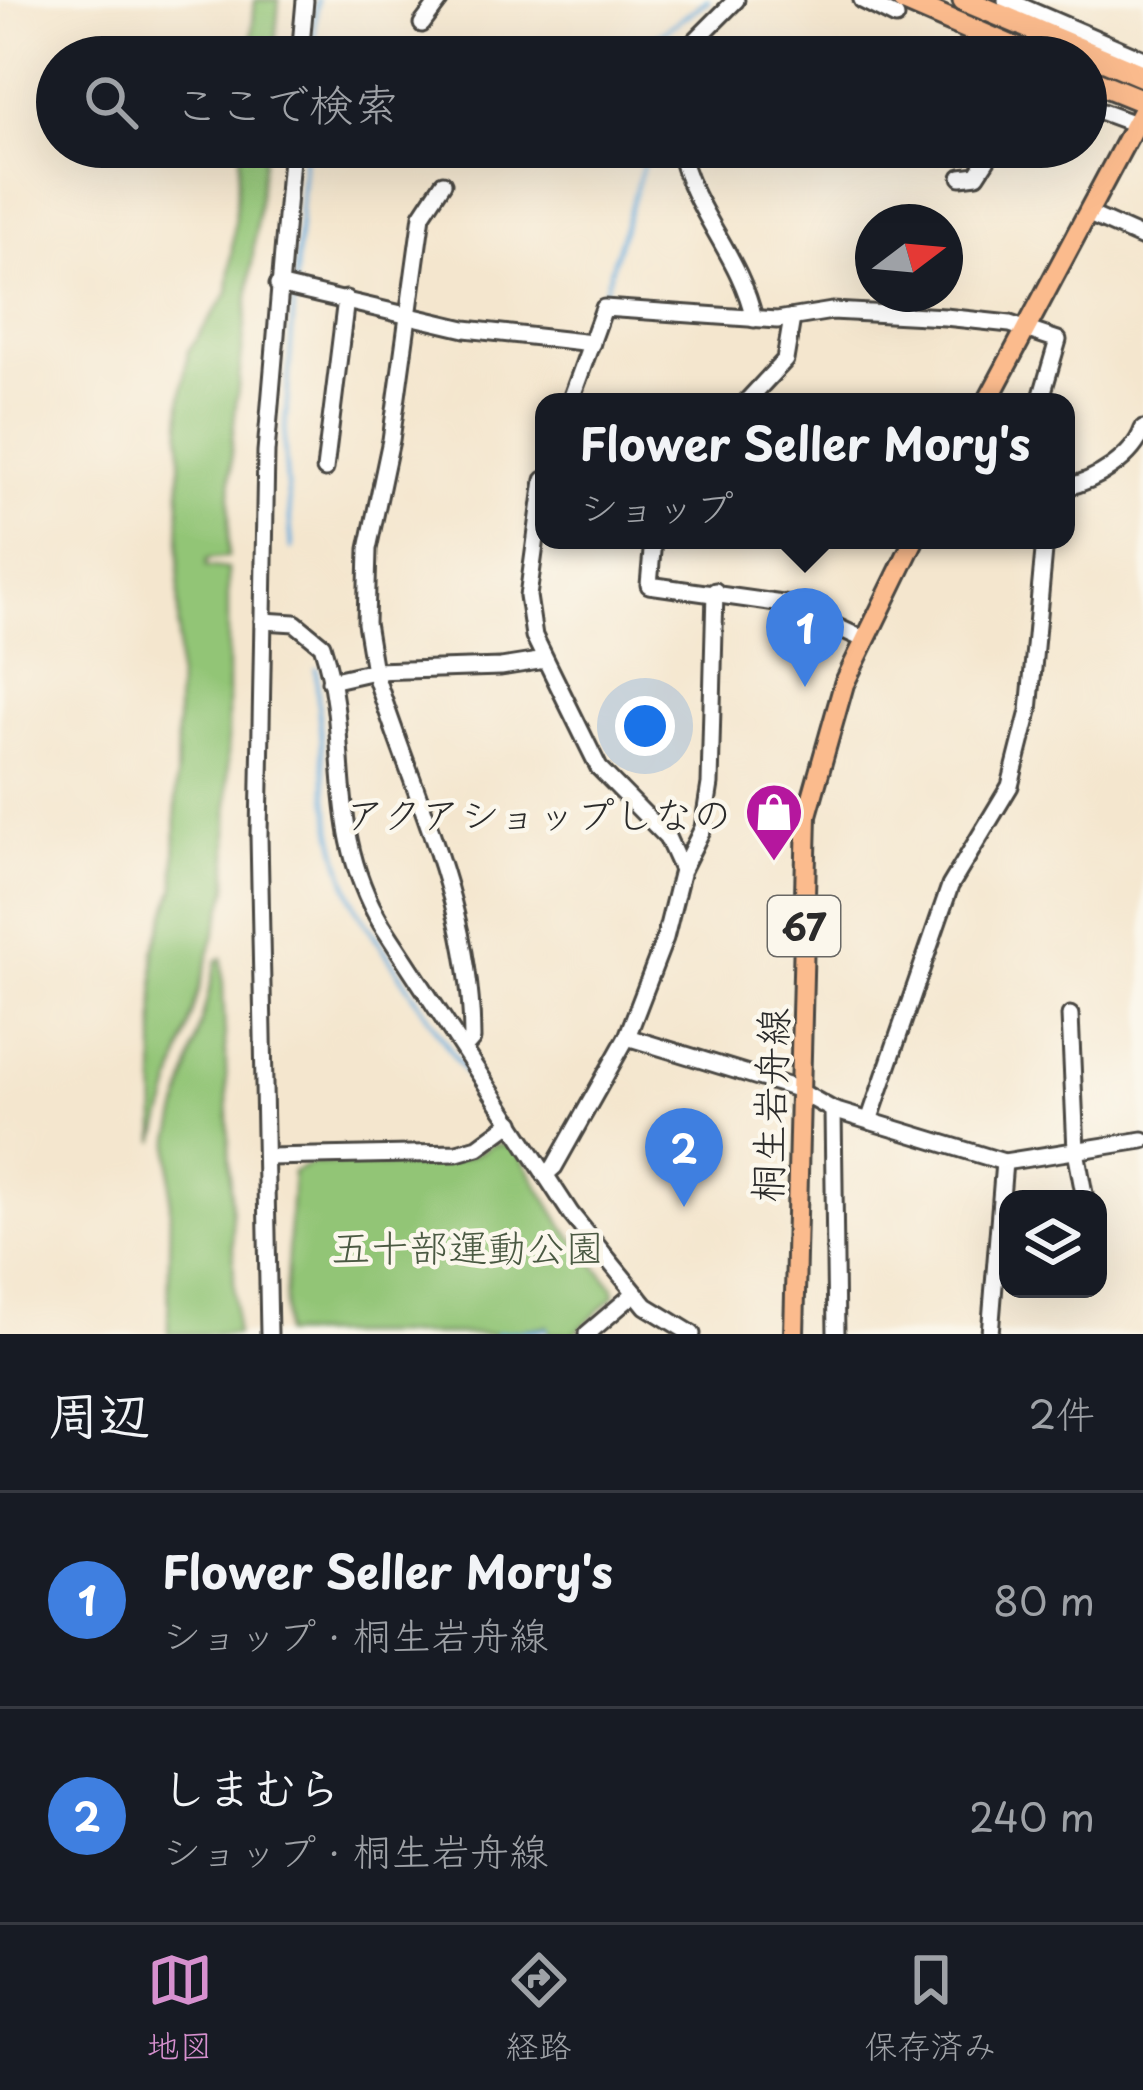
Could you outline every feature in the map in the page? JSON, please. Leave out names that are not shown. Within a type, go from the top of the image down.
[{"type":"highway","points":[[964,0],[1049,36]]},
{"type":"highway","points":[[892,7],[975,36]]},
{"type":"highway","points":[[1107,61],[1143,76]]},
{"type":"highway","points":[[1107,92],[1140,114]]},
{"type":"main road","points":[[991,393],[1140,114]]},
{"type":"main road","name":"桐生岩舟線","points":[[794,1334],[807,815],[831,720],[863,639],[909,549]]},
{"type":"street","points":[[302,36],[305,0]]},
{"type":"street","points":[[422,24],[440,0]]},
{"type":"street","points":[[700,36],[736,0]]},
{"type":"street","points":[[862,0],[892,7]]},
{"type":"street","points":[[1006,0],[1090,36]]},
{"type":"street","points":[[1107,43],[1143,59]]},
{"type":"street","points":[[1107,109],[1140,114]]},
{"type":"street","points":[[269,1334],[259,856],[266,452],[290,168]]},
{"type":"street","points":[[683,168],[687,184],[745,288],[754,319]]},
{"type":"street","points":[[961,177],[977,175],[982,168]]},
{"type":"street","points":[[443,183],[422,215],[392,440],[368,550],[366,623],[374,670],[450,878],[472,997],[472,1039],[465,1047]]},
{"type":"street","points":[[1089,214],[1143,238]]},
{"type":"street","points":[[278,285],[406,316],[592,343]]},
{"type":"street","points":[[325,469],[346,299]]},
{"type":"street","points":[[573,393],[604,308],[754,319],[848,311],[1026,328],[1058,340],[1043,393]]},
{"type":"street","points":[[754,393],[784,360],[792,318]]},
{"type":"street","points":[[1075,483],[1101,472],[1133,448],[1143,429]]},
{"type":"street","points":[[535,545],[528,596],[534,636],[598,768],[667,837],[682,870]]},
{"type":"street","points":[[652,549],[649,585],[790,605],[863,639]]},
{"type":"street","points":[[870,1118],[950,886],[1010,786],[1029,711],[1045,549]]},
{"type":"street","points":[[545,1175],[554,1168],[627,1037],[665,938],[682,870],[703,828],[710,784],[715,592]]},
{"type":"street","points":[[263,621],[295,623],[311,631],[322,645],[330,681],[341,818],[358,882],[545,1175],[635,1293],[660,1318],[692,1334]]},
{"type":"street","points":[[330,681],[374,670],[501,667],[545,660]]},
{"type":"street","points":[[1070,1015],[1076,1150],[1084,1190]]},
{"type":"street","points":[[627,1037],[802,1094],[833,1110],[1004,1162],[1143,1140]]},
{"type":"street","points":[[833,1110],[836,1334]]},
{"type":"street","points":[[268,1157],[457,1153],[478,1147],[512,1123]]},
{"type":"street","points":[[989,1334],[1004,1162]]},
{"type":"street","points":[[587,1334],[635,1293]]},
{"type":"green space","points":[[255,0],[279,0],[276,36],[252,36]]},
{"type":"green space","points":[[239,168],[263,168],[232,441],[228,557],[207,559],[206,566],[228,569],[228,888],[156,1142],[154,950],[175,887],[181,403],[188,351],[228,293]]},
{"type":"green space","points":[[222,958],[236,1334],[168,1334],[171,1139],[217,960]]},
{"type":"green space","name":"五十部運動公園","points":[[492,1145],[508,1145],[518,1152],[562,1225],[614,1288],[614,1296],[574,1334],[550,1334],[547,1326],[493,1334],[283,1334],[293,1172],[312,1163],[452,1161]]},
{"type":"waterway","points":[[314,36],[317,0]]},
{"type":"waterway","points":[[657,36],[708,0]]},
{"type":"waterway","points":[[292,548],[284,444],[304,168]]},
{"type":"waterway","points":[[601,303],[642,168]]},
{"type":"waterway","points":[[316,669],[331,821],[357,909],[491,1112]]},
{"type":"waterway","points":[[496,1334],[547,1329]]},
{"type":"place","name":"Flower Seller Mory's","points":[[805,687]]},
{"type":"place","name":"アクアショップしなの","points":[[774,863]]},
{"type":"place","name":"しまむら","points":[[684,1207]]}]
